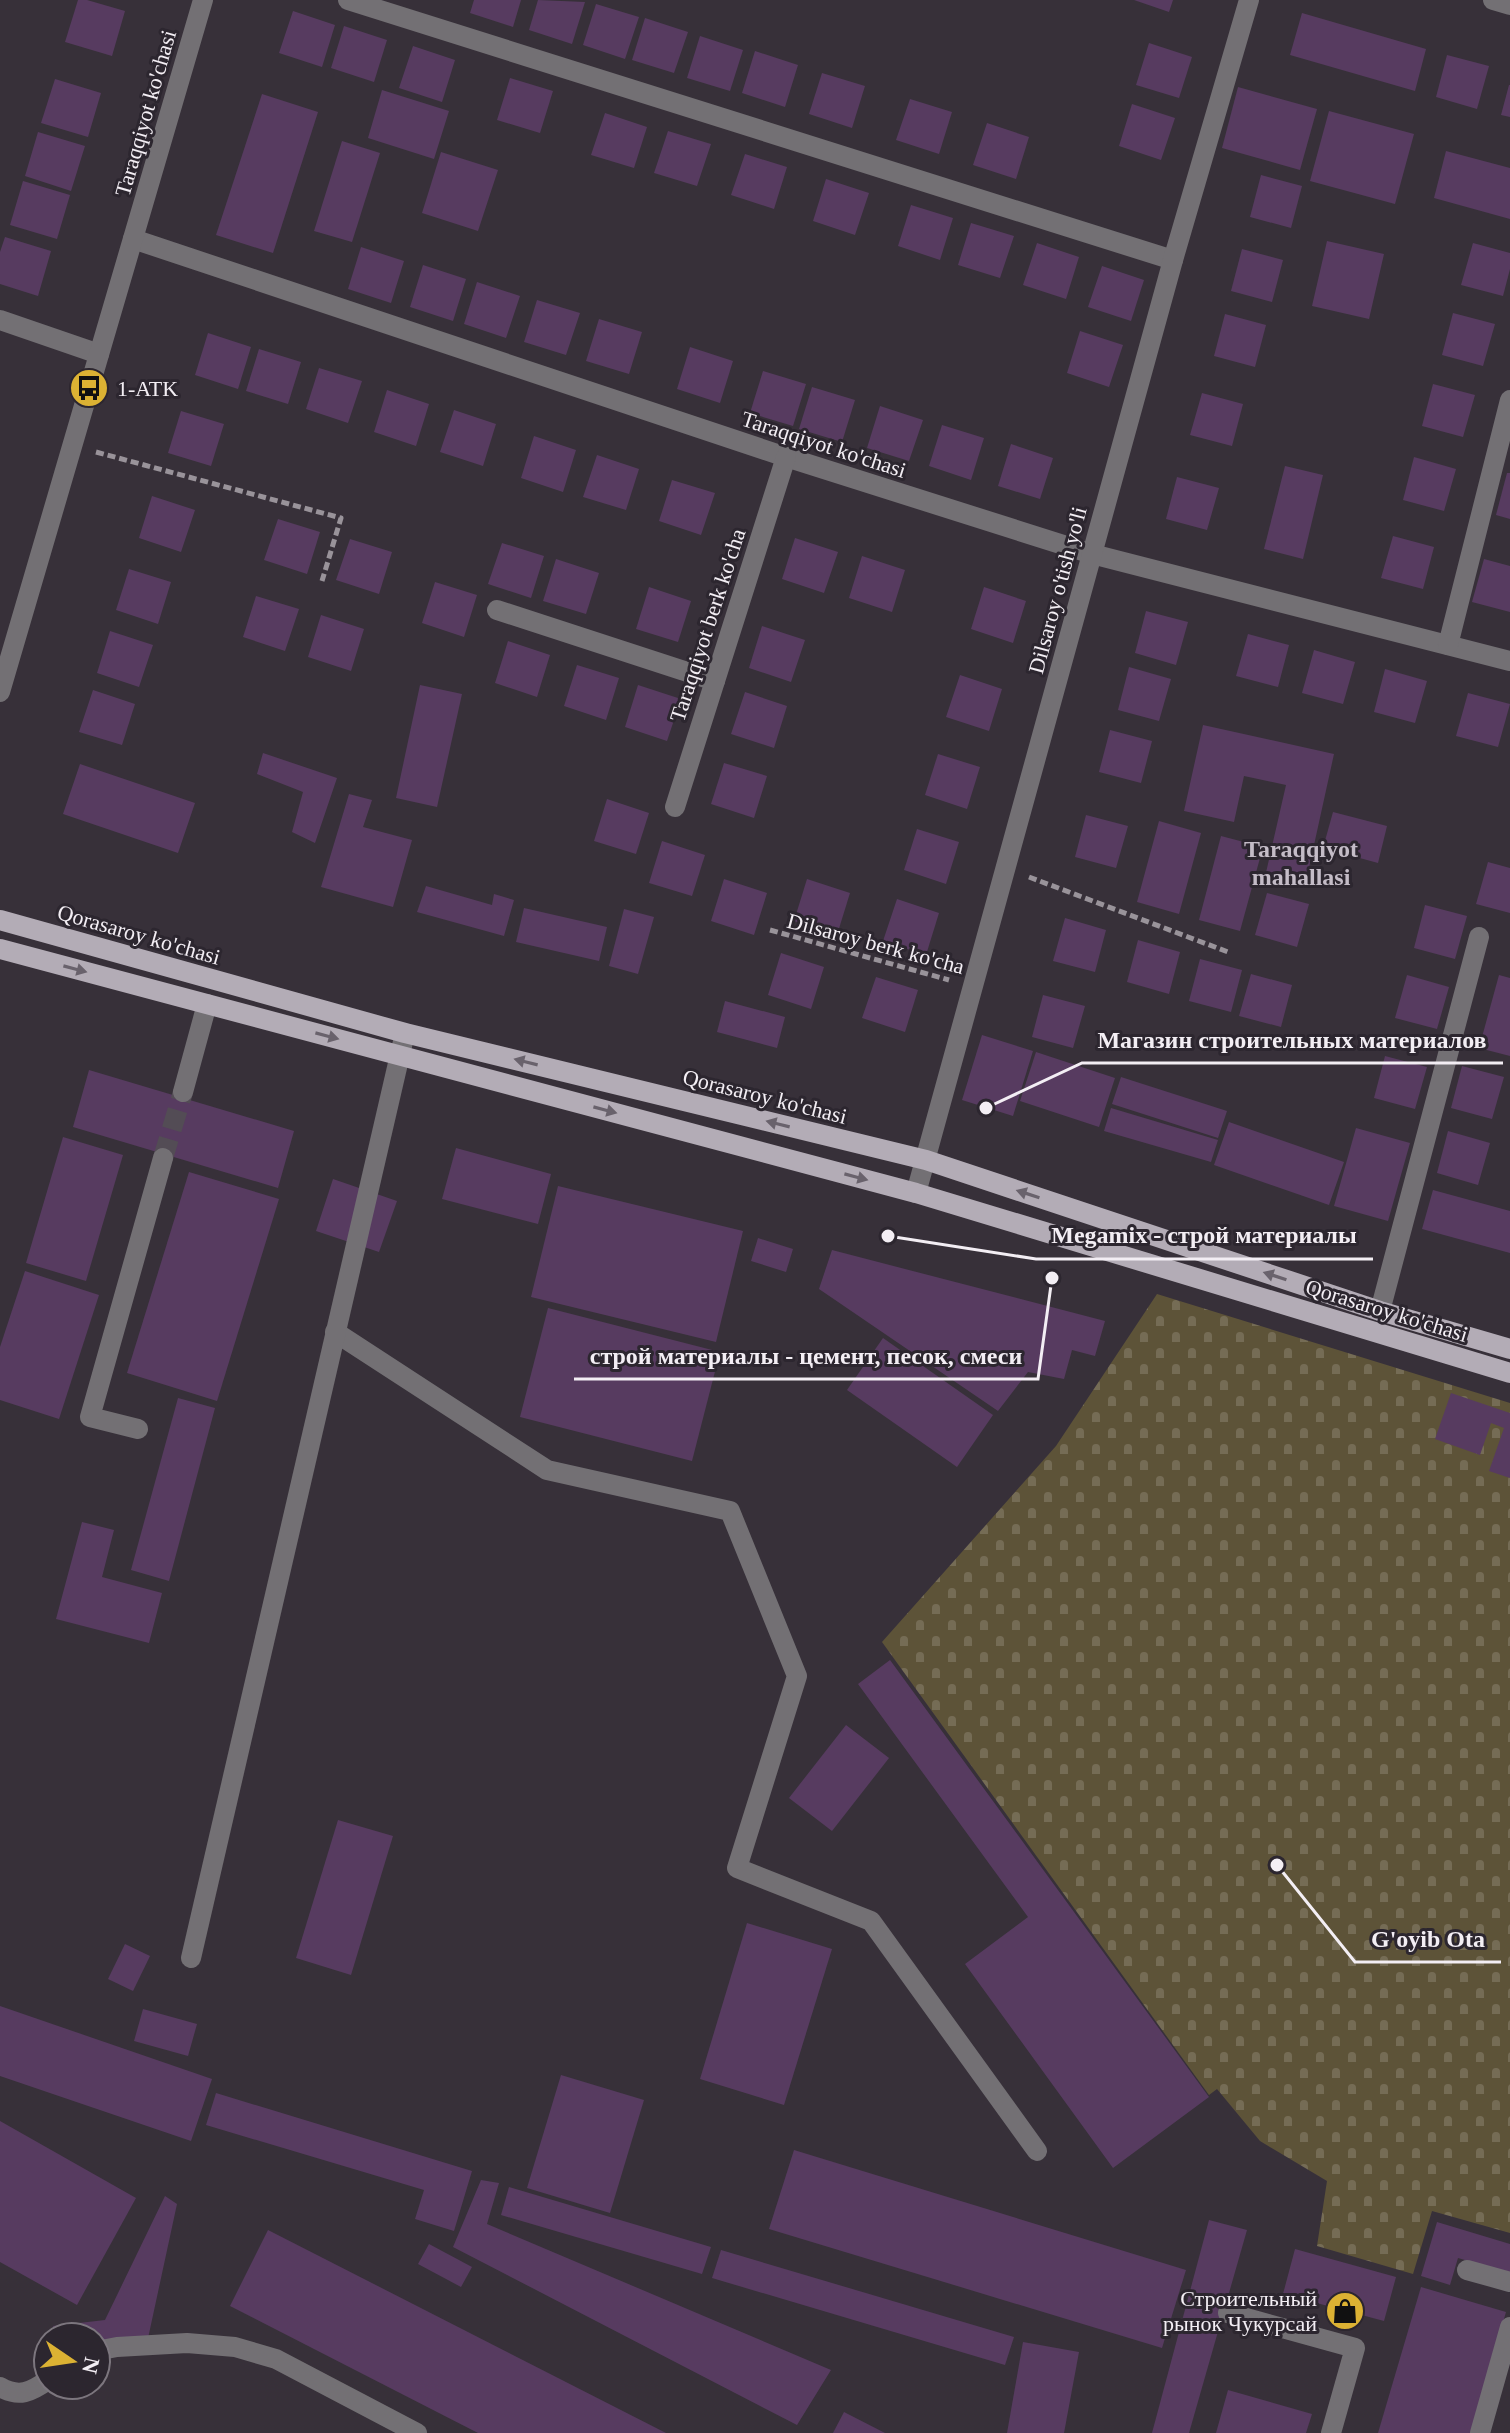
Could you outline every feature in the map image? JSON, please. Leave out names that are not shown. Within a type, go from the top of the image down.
[{"type":"main road","name":"Qorasaroy ko'chasi","points":[[0,920],[405,1033],[926,1160],[1380,1311],[1510,1349]]},
{"type":"main road","name":"Qorasaroy ko'chasi","points":[[0,949],[916,1193],[1510,1373]]},
{"type":"street","name":"Taraqqiyot ko'chasi","points":[[0,692],[203,0]]},
{"type":"street","points":[[348,0],[1173,260]]},
{"type":"street","name":"Dilsaroy o'tish yo'li","points":[[916,1193],[1173,260],[1249,0]]},
{"type":"street","points":[[1493,0],[1510,5]]},
{"type":"street","name":"Taraqqiyot ko'chasi","points":[[133,239],[786,457],[1092,554],[1510,661]]},
{"type":"street","points":[[0,320],[99,354]]},
{"type":"street","points":[[1448,645],[1510,400]]},
{"type":"street","name":"Taraqqiyot berk ko'cha","points":[[675,807],[786,457]]},
{"type":"street","points":[[497,610],[715,681]]},
{"type":"street","points":[[1380,1311],[1479,937]]},
{"type":"street","points":[[183,1092],[207,1004]]},
{"type":"street","points":[[191,1958],[405,1033]]},
{"type":"street","points":[[138,1429],[90,1417],[163,1158]]},
{"type":"street","points":[[335,1332],[547,1470],[730,1511],[797,1676],[737,1868],[871,1921],[1037,2151]]},
{"type":"street","points":[[1467,2270],[1510,2282]]},
{"type":"street","points":[[1228,2313],[1355,2348],[1331,2433]]},
{"type":"street","points":[[1480,2433],[1510,2327]]},
{"type":"street","points":[[112,2348],[187,2343],[235,2347],[276,2359],[417,2433]]},
{"type":"street","points":[[0,2387],[11,2393],[32,2392]]},
{"type":"path","points":[[72,445],[341,518],[322,581]]},
{"type":"path","points":[[1006,868],[1228,952]]},
{"type":"path","name":"Dilsaroy berk ko'cha","points":[[770,930],[973,986]]},
{"type":"green space","points":[[1157,1294],[1510,1403],[1510,2233],[1432,2211],[1413,2274],[1317,2246],[1327,2181],[1260,2141],[1217,2089],[1209,2095],[882,1642],[1056,1446]]},
{"type":"building","points":[[78,0],[125,11],[112,56],[65,42]]},
{"type":"building","points":[[474,0],[521,0],[513,27],[470,13]]},
{"type":"building","points":[[538,0],[585,2],[572,44],[529,30]]},
{"type":"building","points":[[1134,0],[1173,0],[1169,12]]},
{"type":"building","points":[[596,4],[639,17],[625,59],[583,45]]},
{"type":"building","points":[[293,11],[335,25],[322,67],[279,53]]},
{"type":"building","points":[[1302,13],[1426,49],[1415,91],[1290,55]]},
{"type":"building","points":[[645,18],[688,32],[674,73],[632,60]]},
{"type":"building","points":[[344,26],[387,40],[374,82],[331,68]]},
{"type":"building","points":[[700,36],[743,50],[730,91],[687,78]]},
{"type":"building","points":[[1149,43],[1192,57],[1179,98],[1136,85]]},
{"type":"building","points":[[413,46],[455,60],[442,102],[399,88]]},
{"type":"building","points":[[755,51],[798,65],[785,107],[742,93]]},
{"type":"building","points":[[1447,55],[1489,66],[1477,109],[1436,97]]},
{"type":"building","points":[[822,73],[865,86],[852,128],[809,114]]},
{"type":"building","points":[[510,78],[553,91],[540,133],[497,120]]},
{"type":"building","points":[[55,79],[101,93],[88,137],[41,123]]},
{"type":"building","points":[[1510,85],[1510,117],[1501,115]]},
{"type":"building","points":[[1238,87],[1317,109],[1300,170],[1222,148]]},
{"type":"building","points":[[382,90],[449,111],[434,159],[368,138]]},
{"type":"building","points":[[262,94],[318,112],[273,253],[216,235]]},
{"type":"building","points":[[910,99],[952,112],[939,154],[896,140]]},
{"type":"building","points":[[1132,104],[1175,118],[1161,160],[1119,146]]},
{"type":"building","points":[[1329,111],[1414,134],[1395,204],[1310,181]]},
{"type":"building","points":[[605,113],[647,127],[634,168],[591,155]]},
{"type":"building","points":[[987,123],[1029,137],[1016,179],[973,165]]},
{"type":"building","points":[[668,131],[711,144],[697,186],[654,173]]},
{"type":"building","points":[[38,132],[85,146],[71,191],[25,176]]},
{"type":"building","points":[[342,141],[380,153],[352,242],[314,231]]},
{"type":"building","points":[[1446,151],[1510,168],[1510,219],[1434,198]]},
{"type":"building","points":[[441,152],[498,170],[478,231],[422,213]]},
{"type":"building","points":[[745,154],[787,167],[774,209],[731,195]]},
{"type":"building","points":[[1261,175],[1302,186],[1291,228],[1250,217]]},
{"type":"building","points":[[826,179],[869,193],[855,235],[813,221]]},
{"type":"building","points":[[23,181],[70,195],[57,239],[10,225]]},
{"type":"building","points":[[911,205],[953,218],[940,260],[898,246]]},
{"type":"building","points":[[971,223],[1014,236],[1000,278],[958,265]]},
{"type":"building","points":[[5,237],[51,251],[38,296],[0,284],[0,252]]},
{"type":"building","points":[[1327,241],[1384,254],[1369,319],[1312,306]]},
{"type":"building","points":[[1037,243],[1079,257],[1066,299],[1023,285]]},
{"type":"building","points":[[1473,243],[1510,253],[1510,269],[1503,296],[1461,285]]},
{"type":"building","points":[[361,247],[404,261],[391,303],[348,289]]},
{"type":"building","points":[[1242,249],[1283,260],[1272,302],[1231,291]]},
{"type":"building","points":[[423,265],[466,279],[453,321],[410,307]]},
{"type":"building","points":[[1102,266],[1144,280],[1131,321],[1088,307]]},
{"type":"building","points":[[477,282],[520,296],[506,338],[464,324]]},
{"type":"building","points":[[537,300],[580,313],[566,355],[524,342]]},
{"type":"building","points":[[1453,313],[1495,324],[1483,366],[1442,355]]},
{"type":"building","points":[[1225,314],[1266,325],[1255,367],[1214,356]]},
{"type":"building","points":[[599,319],[642,332],[629,374],[586,361]]},
{"type":"building","points":[[1080,331],[1123,345],[1109,387],[1067,373]]},
{"type":"building","points":[[208,333],[251,347],[238,389],[195,375]]},
{"type":"building","points":[[690,347],[733,361],[720,403],[677,389]]},
{"type":"building","points":[[259,349],[301,362],[288,404],[246,391]]},
{"type":"building","points":[[319,368],[362,381],[348,423],[306,409]]},
{"type":"building","points":[[763,371],[806,384],[793,426],[750,413]]},
{"type":"building","points":[[1433,384],[1475,395],[1463,437],[1422,426]]},
{"type":"building","points":[[812,387],[855,400],[842,442],[799,429]]},
{"type":"building","points":[[387,390],[429,404],[416,446],[374,432]]},
{"type":"building","points":[[1202,393],[1243,404],[1232,446],[1190,435]]},
{"type":"building","points":[[880,406],[923,420],[909,461],[867,448]]},
{"type":"building","points":[[454,410],[496,424],[483,466],[440,452]]},
{"type":"building","points":[[181,411],[224,424],[211,466],[168,453]]},
{"type":"building","points":[[942,425],[984,438],[971,480],[929,466]]},
{"type":"building","points":[[534,436],[576,450],[563,492],[521,478]]},
{"type":"building","points":[[1011,444],[1053,458],[1040,499],[998,486]]},
{"type":"building","points":[[597,455],[639,469],[626,510],[583,497]]},
{"type":"building","points":[[1414,457],[1456,469],[1444,511],[1403,500]]},
{"type":"building","points":[[1285,466],[1323,475],[1303,559],[1264,549]]},
{"type":"building","points":[[1507,473],[1510,473],[1510,519],[1496,515]]},
{"type":"building","points":[[1177,477],[1219,488],[1207,530],[1166,519]]},
{"type":"building","points":[[672,480],[715,493],[701,535],[659,521]]},
{"type":"building","points":[[152,496],[195,510],[181,552],[139,538]]},
{"type":"building","points":[[278,519],[320,532],[307,574],[264,560]]},
{"type":"building","points":[[1393,536],[1434,547],[1423,589],[1381,578]]},
{"type":"building","points":[[795,538],[838,552],[824,593],[782,579]]},
{"type":"building","points":[[350,539],[392,552],[379,594],[336,580]]},
{"type":"building","points":[[502,543],[544,556],[531,598],[488,584]]},
{"type":"building","points":[[862,556],[905,570],[892,612],[849,598]]},
{"type":"building","points":[[556,559],[599,573],[586,614],[543,601]]},
{"type":"building","points":[[1484,559],[1510,566],[1510,612],[1472,602]]},
{"type":"building","points":[[129,569],[171,582],[158,624],[116,610]]},
{"type":"building","points":[[435,582],[477,595],[464,637],[422,623]]},
{"type":"building","points":[[649,587],[691,601],[678,642],[636,629]]},
{"type":"building","points":[[984,587],[1026,601],[1013,643],[971,629]]},
{"type":"building","points":[[256,596],[299,609],[285,651],[243,637]]},
{"type":"building","points":[[1146,611],[1188,622],[1176,665],[1135,653]]},
{"type":"building","points":[[321,615],[364,629],[351,671],[308,657]]},
{"type":"building","points":[[762,626],[805,640],[791,682],[749,668]]},
{"type":"building","points":[[110,631],[153,645],[139,687],[97,673]]},
{"type":"building","points":[[1248,634],[1289,645],[1278,687],[1236,676]]},
{"type":"building","points":[[508,641],[550,655],[537,697],[495,683]]},
{"type":"building","points":[[1314,650],[1355,662],[1343,704],[1302,693]]},
{"type":"building","points":[[577,665],[619,678],[606,720],[564,706]]},
{"type":"building","points":[[1129,667],[1171,679],[1159,721],[1118,710]]},
{"type":"building","points":[[1385,669],[1427,681],[1415,723],[1374,712]]},
{"type":"building","points":[[960,675],[1002,689],[989,731],[946,717]]},
{"type":"building","points":[[420,685],[462,694],[437,807],[396,798]]},
{"type":"building","points":[[638,685],[681,699],[667,741],[625,727]]},
{"type":"building","points":[[93,690],[135,704],[122,745],[79,732]]},
{"type":"building","points":[[745,692],[787,706],[774,748],[731,734]]},
{"type":"building","points":[[1468,693],[1510,704],[1498,747],[1456,736]]},
{"type":"building","points":[[1203,725],[1334,754],[1305,886],[1265,877],[1286,785],[1244,776],[1234,822],[1184,811]]},
{"type":"building","points":[[1110,730],[1152,741],[1141,783],[1099,772]]},
{"type":"building","points":[[263,753],[337,778],[315,843],[292,832],[303,792],[257,774]]},
{"type":"building","points":[[938,754],[980,767],[967,809],[925,795]]},
{"type":"building","points":[[724,763],[767,776],[754,818],[711,804]]},
{"type":"building","points":[[80,764],[195,803],[178,853],[63,814]]},
{"type":"building","points":[[349,794],[372,800],[363,827],[412,840],[393,907],[321,887]]},
{"type":"building","points":[[607,799],[649,813],[636,854],[594,841]]},
{"type":"building","points":[[1333,812],[1387,826],[1378,863],[1323,848]]},
{"type":"building","points":[[1086,815],[1128,826],[1116,868],[1075,857]]},
{"type":"building","points":[[1159,821],[1201,833],[1179,914],[1137,902]]},
{"type":"building","points":[[917,829],[959,842],[946,884],[904,870]]},
{"type":"building","points":[[1221,836],[1263,847],[1240,931],[1199,920]]},
{"type":"building","points":[[662,841],[705,855],[692,896],[649,883]]},
{"type":"building","points":[[1488,862],[1510,868],[1510,913],[1476,904]]},
{"type":"building","points":[[724,879],[767,893],[754,935],[711,921]]},
{"type":"building","points":[[807,879],[850,893],[837,935],[794,921]]},
{"type":"building","points":[[426,886],[492,905],[494,894],[514,900],[504,936],[417,912]]},
{"type":"building","points":[[1267,893],[1309,904],[1297,947],[1255,935]]},
{"type":"building","points":[[897,899],[939,913],[926,955],[883,941]]},
{"type":"building","points":[[1425,905],[1467,916],[1455,959],[1414,948]]},
{"type":"building","points":[[524,908],[607,927],[599,961],[516,942]]},
{"type":"building","points":[[624,909],[654,917],[638,974],[609,966]]},
{"type":"building","points":[[1065,918],[1106,930],[1095,972],[1053,961]]},
{"type":"building","points":[[1138,940],[1180,952],[1169,994],[1127,982]]},
{"type":"building","points":[[781,953],[824,967],[811,1009],[768,995]]},
{"type":"building","points":[[1200,959],[1242,970],[1231,1012],[1189,1001]]},
{"type":"building","points":[[1251,974],[1292,985],[1281,1027],[1239,1016]]},
{"type":"building","points":[[1407,975],[1449,987],[1437,1029],[1395,1018]]},
{"type":"building","points":[[1499,975],[1510,978],[1510,1056],[1479,1048]]},
{"type":"building","points":[[876,977],[918,990],[905,1032],[862,1018]]},
{"type":"building","points":[[1043,995],[1085,1006],[1073,1048],[1032,1037]]},
{"type":"building","points":[[725,1001],[785,1017],[777,1048],[717,1032]]},
{"type":"building","points":[[982,1035],[1033,1051],[1013,1116],[962,1100]]},
{"type":"building","points":[[1036,1052],[1115,1078],[1099,1127],[1020,1101]]},
{"type":"building","points":[[1385,1056],[1427,1067],[1415,1109],[1374,1098]]},
{"type":"building","points":[[1462,1066],[1504,1077],[1492,1119],[1451,1108]]},
{"type":"building","points":[[89,1070],[294,1131],[278,1188],[73,1127]]},
{"type":"building","points":[[1121,1077],[1227,1111],[1218,1138],[1112,1104]]},
{"type":"building","points":[[1111,1108],[1218,1140],[1211,1162],[1104,1131]]},
{"type":"building","points":[[1229,1122],[1344,1162],[1329,1205],[1214,1165]]},
{"type":"building","points":[[1356,1128],[1410,1143],[1388,1221],[1334,1206]]},
{"type":"building","points":[[1448,1131],[1490,1143],[1478,1185],[1437,1173]]},
{"type":"building","points":[[63,1137],[123,1155],[86,1281],[26,1263]]},
{"type":"building","points":[[456,1148],[551,1174],[538,1224],[442,1199]]},
{"type":"building","points":[[189,1172],[279,1199],[217,1401],[127,1373]]},
{"type":"building","points":[[333,1179],[397,1201],[379,1252],[316,1231]]},
{"type":"building","points":[[558,1186],[743,1231],[716,1342],[531,1297]]},
{"type":"building","points":[[1433,1190],[1510,1211],[1510,1253],[1422,1229]]},
{"type":"building","points":[[758,1238],[793,1249],[786,1272],[751,1261]]},
{"type":"building","points":[[832,1250],[1105,1321],[1095,1356],[1072,1350],[1064,1379],[1028,1372],[998,1411],[819,1289]]},
{"type":"building","points":[[25,1271],[99,1295],[59,1419],[0,1400],[0,1347]]},
{"type":"building","points":[[548,1308],[720,1352],[692,1461],[520,1417]]},
{"type":"building","points":[[883,1338],[993,1415],[957,1467],[847,1390]]},
{"type":"building","points":[[1451,1393],[1510,1413],[1510,1478],[1489,1471],[1504,1428],[1491,1423],[1480,1455],[1435,1439]]},
{"type":"building","points":[[178,1398],[215,1408],[169,1581],[131,1570]]},
{"type":"building","points":[[82,1522],[114,1530],[102,1577],[162,1593],[149,1643],[56,1619]]},
{"type":"building","points":[[890,1660],[1209,2097],[1113,2168],[965,1964],[1028,1917],[858,1684]]},
{"type":"building","points":[[846,1725],[889,1758],[832,1831],[789,1798]]},
{"type":"building","points":[[338,1820],[393,1836],[351,1975],[296,1958]]},
{"type":"building","points":[[747,1923],[832,1949],[784,2105],[700,2079]]},
{"type":"building","points":[[125,1944],[150,1956],[133,1991],[108,1979]]},
{"type":"building","points":[[0,2006],[212,2079],[191,2141],[0,2076]]},
{"type":"building","points":[[143,2009],[197,2024],[188,2056],[134,2041]]},
{"type":"building","points":[[561,2075],[644,2100],[610,2213],[527,2188]]},
{"type":"building","points":[[216,2093],[472,2171],[454,2231],[415,2219],[424,2190],[206,2125]]},
{"type":"building","points":[[0,2121],[136,2198],[77,2305],[0,2262]]},
{"type":"building","points":[[794,2150],[1186,2270],[1162,2348],[769,2229]]},
{"type":"building","points":[[481,2180],[499,2183],[487,2224],[831,2370],[797,2425],[453,2247]]},
{"type":"building","points":[[509,2187],[711,2247],[702,2274],[501,2215]]},
{"type":"building","points":[[165,2196],[177,2204],[147,2343],[112,2346],[112,2321],[96,2321],[105,2320]]},
{"type":"building","points":[[1209,2220],[1247,2230],[1189,2433],[1152,2433]]},
{"type":"building","points":[[1437,2222],[1510,2244],[1510,2273],[1458,2258],[1450,2285],[1421,2276]]},
{"type":"building","points":[[268,2230],[666,2433],[478,2433],[230,2306]]},
{"type":"building","points":[[429,2244],[472,2267],[461,2287],[418,2264]]},
{"type":"building","points":[[1295,2249],[1396,2277],[1384,2321],[1283,2294]]},
{"type":"building","points":[[721,2250],[1014,2337],[1005,2365],[712,2278]]},
{"type":"building","points":[[1421,2287],[1506,2312],[1471,2433],[1378,2433]]},
{"type":"building","points":[[1023,2342],[1079,2352],[1064,2433],[1007,2433]]},
{"type":"building","points":[[1228,2390],[1312,2414],[1306,2433],[1216,2433]]},
{"type":"building","points":[[844,2412],[885,2433],[833,2433]]},
{"type":"tunnel","points":[[163,1158],[183,1092]]},
{"type":"place","name":"1-ATK","points":[[89,388]]},
{"type":"place","name":"Магазин строительных материалов","points":[[986,1108]]},
{"type":"place","name":"Megamix - строй материалы","points":[[888,1236]]},
{"type":"place","name":"строй материалы - цемент, песок, смеси","points":[[1052,1278]]},
{"type":"place","name":"G'oyib Ota","points":[[1277,1865]]},
{"type":"place","name":"Строительный рынок Чукурсай","points":[[1345,2311]]},
{"type":"district","name":"Taraqqiyot mahallasi","points":[[1301,863]]}]
